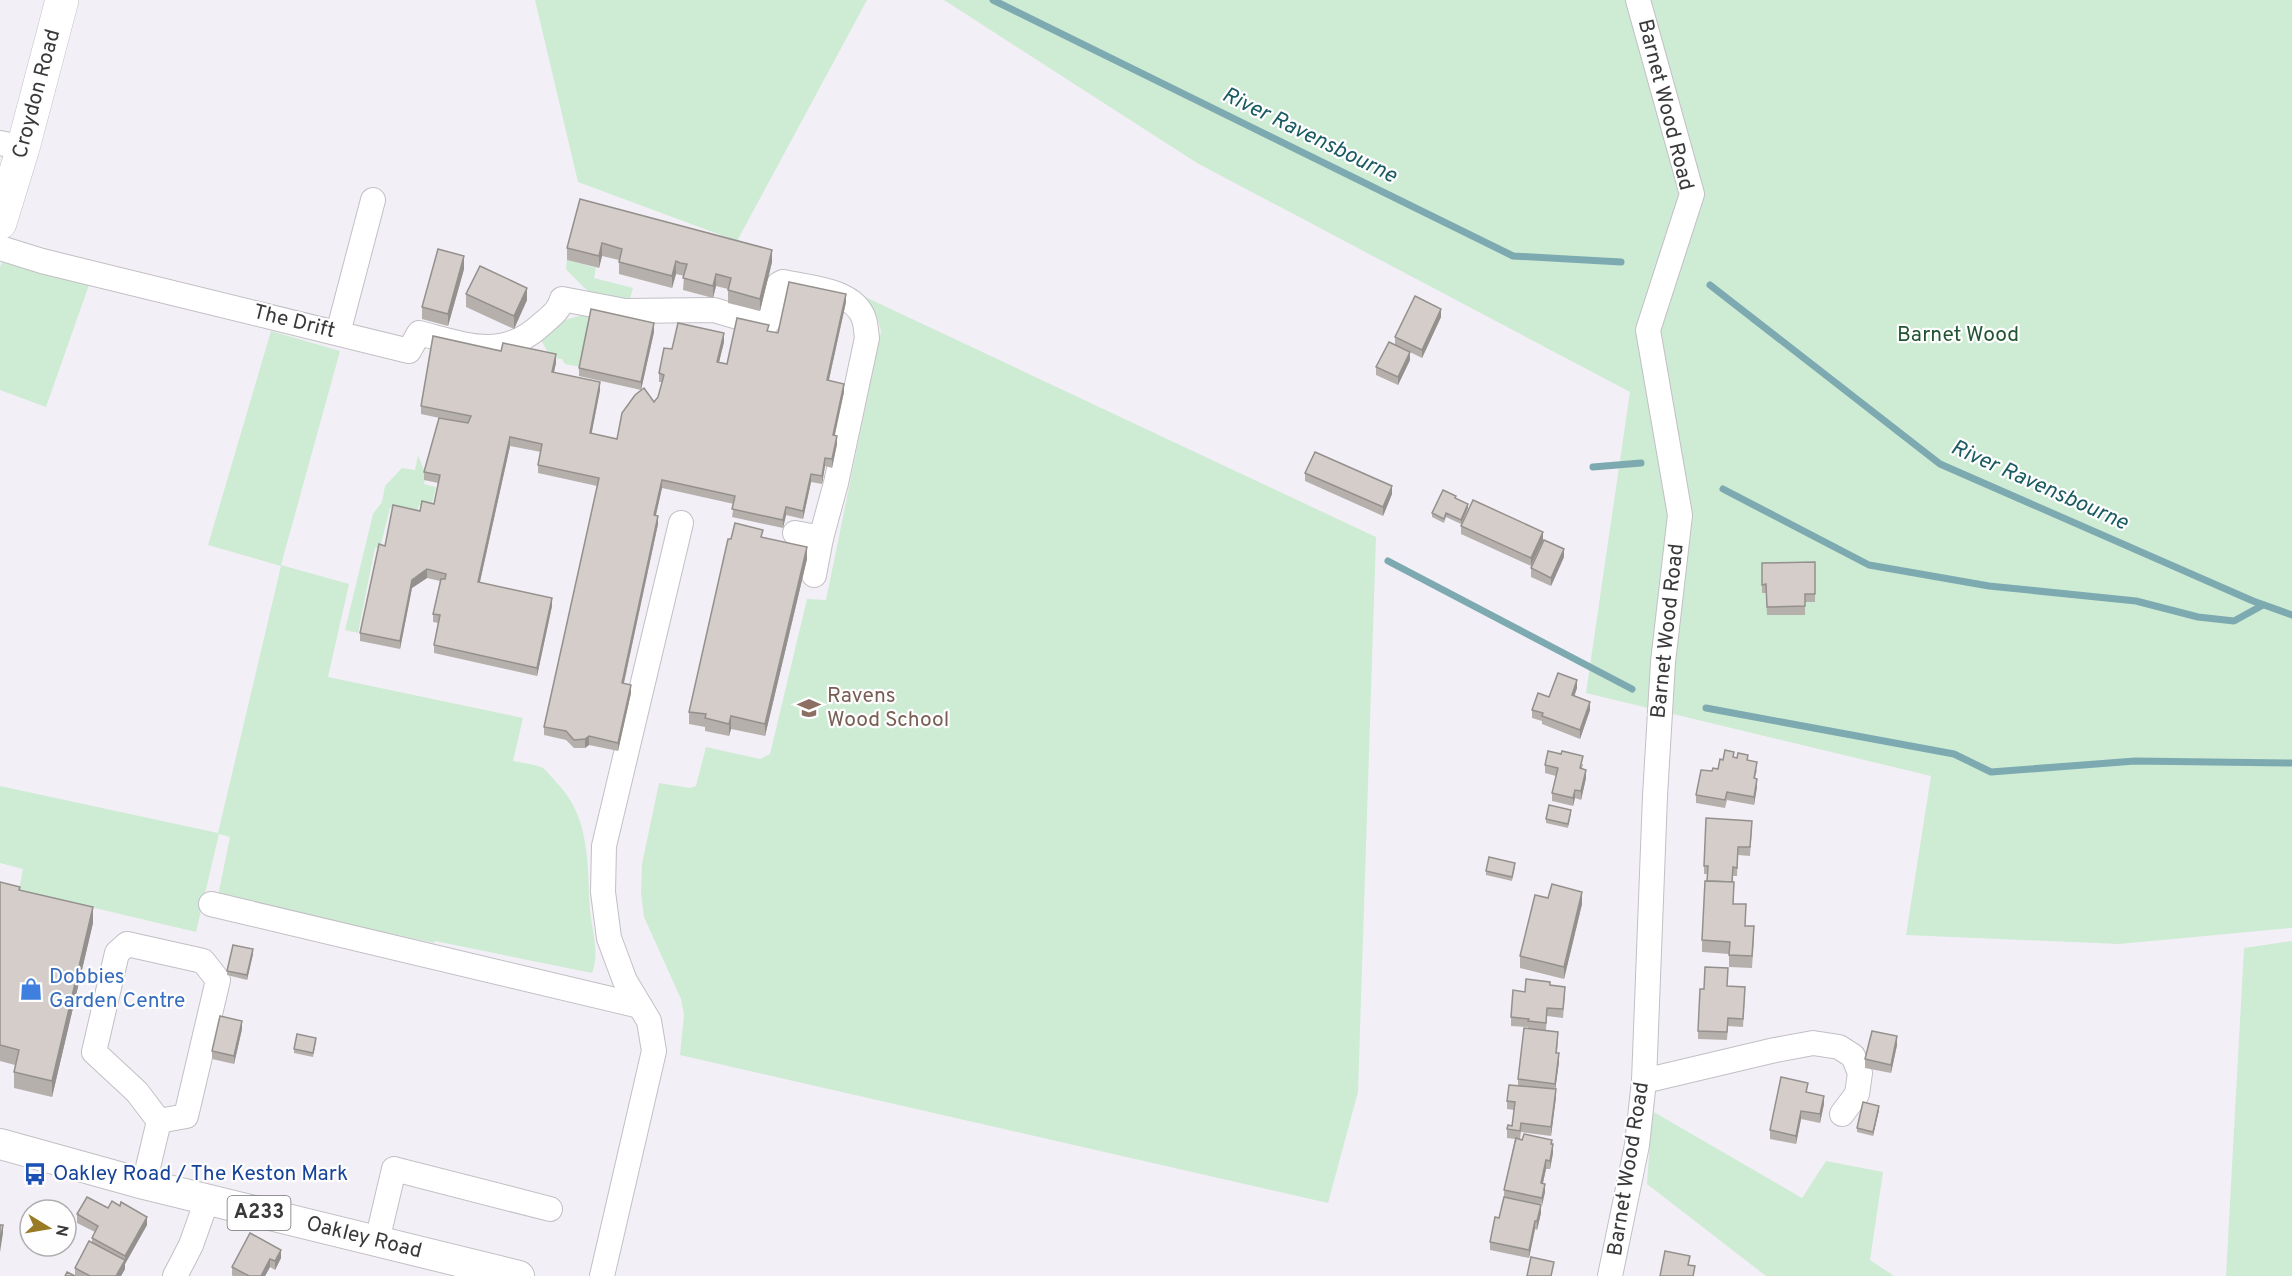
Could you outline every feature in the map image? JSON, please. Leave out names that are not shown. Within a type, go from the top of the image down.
[{"type":"highway","name":"Croydon Road","points":[[0,223],[12,146],[62,0]]},
{"type":"main road","name":"Oakley Road","points":[[0,1144],[144,1184],[511,1275]]},
{"type":"street","name":"Barnet Wood Road","points":[[1610,1276],[1637,1145],[1644,1081],[1661,684],[1680,515],[1648,330],[1692,194],[1638,0]]},
{"type":"street","points":[[338,333],[373,200]]},
{"type":"street","name":"The Drift","points":[[0,248],[42,261],[409,351],[419,333],[490,348],[512,344],[530,336],[560,308],[562,299],[625,311],[714,310],[765,325],[768,322],[779,284],[783,282],[846,297],[859,309],[865,320],[867,338],[836,483],[821,538]]},
{"type":"street","points":[[602,1276],[654,1051],[649,1021],[625,981],[609,938],[603,892],[604,846],[681,523]]},
{"type":"street","points":[[795,533],[821,538],[814,575]]},
{"type":"street","points":[[211,904],[640,1006]]},
{"type":"street","points":[[126,944],[203,961],[218,980],[186,1116],[159,1121],[137,1092],[94,1052],[117,953],[126,944]]},
{"type":"street","points":[[1644,1081],[1813,1043],[1839,1047],[1853,1056],[1860,1073],[1857,1094],[1842,1114]]},
{"type":"street","points":[[144,1184],[159,1121]]},
{"type":"street","points":[[377,1241],[394,1169],[550,1209]]},
{"type":"street","points":[[176,1276],[191,1245],[207,1200]]},
{"type":"green space","points":[[535,0],[867,0],[737,241],[578,182]]},
{"type":"green space","name":"Barnet Wood","points":[[944,0],[2292,0],[2292,928],[2119,944],[1906,935],[1931,776],[1586,693],[1630,392],[1197,163]]},
{"type":"green space","points":[[567,260],[596,268],[594,278],[633,288],[629,303],[593,294],[566,269]]},
{"type":"green space","points":[[2,262],[90,282],[46,407],[0,390],[0,267]]},
{"type":"green space","points":[[863,296],[1376,537],[1358,1092],[1328,1203],[680,1055],[684,1015],[681,999],[644,917],[641,893],[642,864],[659,783],[690,788],[696,786],[706,747],[760,759],[770,754],[807,599],[826,600],[881,331],[877,317]]},
{"type":"green space","points":[[582,315],[592,316],[581,367],[565,364],[562,359],[551,358],[541,340],[562,321]]},
{"type":"green space","points":[[271,331],[340,351],[281,565],[349,584],[328,677],[523,718],[513,761],[538,766],[545,770],[568,797],[582,827],[595,950],[592,973],[435,941],[434,943],[218,896],[230,837],[219,834],[196,932],[19,890],[23,869],[0,863],[0,786],[218,833],[281,566],[208,545]]},
{"type":"green space","points":[[418,455],[426,475],[424,484],[436,487],[431,508],[419,505],[417,513],[390,508],[380,548],[375,548],[358,633],[345,630],[373,514],[382,502],[385,486],[402,468],[415,470]]},
{"type":"green space","points":[[2292,941],[2292,1276],[2226,1276],[2244,948]]},
{"type":"green space","points":[[1652,1111],[1802,1198],[1826,1161],[1883,1172],[1870,1260],[1894,1276],[1766,1276],[1647,1184]]},
{"type":"building","points":[[580,199],[772,250],[760,299],[728,290],[731,278],[716,274],[713,286],[683,278],[687,264],[676,261],[672,276],[619,262],[622,249],[602,243],[599,256],[567,248]]},
{"type":"building","points":[[438,249],[464,256],[448,314],[422,307]]},
{"type":"building","points":[[480,266],[527,288],[514,316],[466,294]]},
{"type":"building","points":[[789,282],[846,294],[827,380],[844,384],[833,435],[837,436],[832,459],[825,458],[822,476],[811,474],[803,511],[786,507],[783,520],[732,509],[735,496],[662,480],[654,515],[658,516],[622,683],[631,685],[618,743],[589,736],[585,739],[574,740],[566,731],[544,727],[599,478],[538,465],[542,444],[510,437],[478,582],[552,598],[537,668],[434,645],[440,615],[433,614],[441,579],[445,579],[446,574],[427,569],[412,580],[400,641],[360,633],[379,544],[385,546],[393,505],[420,511],[422,501],[434,504],[440,475],[424,472],[439,418],[468,423],[471,416],[421,406],[433,336],[501,351],[503,343],[556,354],[552,372],[600,382],[590,433],[617,439],[622,413],[635,395],[644,388],[654,402],[658,397],[664,375],[659,373],[664,348],[672,349],[678,323],[724,333],[717,362],[727,364],[737,318],[769,325],[767,331],[778,333]]},
{"type":"building","points":[[1415,296],[1441,309],[1422,350],[1395,337]]},
{"type":"building","points":[[591,309],[654,323],[641,382],[579,368]]},
{"type":"building","points":[[1389,342],[1410,352],[1398,377],[1376,367]]},
{"type":"building","points":[[1315,452],[1392,486],[1383,507],[1305,473]]},
{"type":"building","points":[[1443,490],[1468,504],[1461,520],[1446,513],[1444,519],[1432,513]]},
{"type":"building","points":[[1473,500],[1543,532],[1531,558],[1461,526]]},
{"type":"building","points":[[735,523],[763,530],[761,537],[807,547],[765,724],[731,716],[729,724],[705,718],[706,714],[689,712],[728,539],[731,539]]},
{"type":"building","points":[[1544,540],[1564,549],[1551,578],[1531,568]]},
{"type":"building","points":[[1815,562],[1815,594],[1805,594],[1805,606],[1767,607],[1766,584],[1762,585],[1762,563]]},
{"type":"building","points":[[1558,673],[1577,680],[1572,695],[1590,702],[1580,730],[1532,710],[1538,693],[1549,697]]},
{"type":"building","points":[[1725,750],[1734,752],[1733,757],[1737,758],[1738,753],[1748,755],[1747,760],[1757,762],[1754,797],[1727,792],[1725,800],[1696,795],[1701,770],[1718,769]]},
{"type":"building","points":[[1548,751],[1561,754],[1562,751],[1583,756],[1580,768],[1586,770],[1581,791],[1575,790],[1573,798],[1552,793],[1558,768],[1545,765]]},
{"type":"building","points":[[1549,805],[1571,810],[1568,824],[1546,819]]},
{"type":"building","points":[[1706,818],[1752,821],[1750,847],[1738,847],[1737,868],[1733,867],[1732,882],[1707,881],[1708,866],[1704,866]]},
{"type":"building","points":[[1489,857],[1515,863],[1512,877],[1486,871]]},
{"type":"building","points":[[1705,881],[1734,882],[1733,904],[1746,904],[1745,926],[1754,926],[1752,956],[1729,955],[1730,942],[1702,940]]},
{"type":"building","points":[[0,882],[20,887],[19,890],[93,907],[52,1081],[14,1072],[19,1050],[0,1045]]},
{"type":"building","points":[[1552,884],[1582,892],[1564,967],[1520,956],[1535,895],[1548,898]]},
{"type":"building","points":[[233,945],[253,949],[247,975],[227,971]]},
{"type":"building","points":[[1705,967],[1728,968],[1727,986],[1745,987],[1743,1019],[1728,1018],[1727,1032],[1698,1031],[1700,989],[1704,989]]},
{"type":"building","points":[[1526,979],[1550,982],[1550,985],[1565,987],[1563,1009],[1547,1008],[1546,1023],[1511,1017],[1513,990],[1525,992]]},
{"type":"building","points":[[220,1016],[242,1021],[234,1056],[212,1051]]},
{"type":"building","points":[[1524,1028],[1558,1032],[1556,1053],[1559,1053],[1555,1084],[1518,1079]]},
{"type":"building","points":[[1872,1031],[1897,1036],[1891,1065],[1865,1059]]},
{"type":"building","points":[[297,1034],[316,1038],[313,1053],[294,1049]]},
{"type":"building","points":[[1781,1077],[1808,1083],[1806,1092],[1824,1096],[1820,1114],[1801,1111],[1796,1136],[1770,1130]]},
{"type":"building","points":[[1509,1085],[1556,1089],[1551,1127],[1521,1123],[1520,1131],[1507,1129],[1508,1125],[1512,1126],[1515,1102],[1507,1101]]},
{"type":"building","points":[[1863,1102],[1879,1106],[1873,1132],[1857,1128]]},
{"type":"building","points":[[1524,1134],[1552,1140],[1550,1161],[1546,1160],[1541,1183],[1545,1184],[1542,1198],[1504,1190],[1516,1138],[1522,1140]]},
{"type":"building","points":[[87,1197],[108,1208],[112,1201],[120,1206],[121,1202],[147,1217],[125,1256],[92,1238],[98,1226],[78,1215]]},
{"type":"building","points":[[1504,1197],[1541,1205],[1529,1250],[1490,1242],[1495,1217],[1499,1218]]},
{"type":"building","points":[[0,1225],[3,1225],[0,1243]]},
{"type":"building","points":[[250,1233],[281,1250],[275,1261],[270,1259],[261,1276],[249,1276],[232,1267]]},
{"type":"building","points":[[89,1241],[125,1260],[116,1276],[90,1276],[75,1268]]},
{"type":"building","points":[[1665,1251],[1690,1256],[1688,1265],[1695,1266],[1693,1276],[1660,1276]]},
{"type":"building","points":[[1531,1257],[1554,1262],[1551,1276],[1527,1276]]},
{"type":"waterway","name":"River Ravensbourne","points":[[993,0],[1513,256],[1621,262]]},
{"type":"waterway","name":"River Ravensbourne","points":[[1710,285],[1940,464],[2253,601],[2292,615]]},
{"type":"waterway","points":[[1593,467],[1641,463]]},
{"type":"waterway","points":[[1723,489],[1869,565],[1989,586],[2136,601],[2198,617],[2234,621],[2263,605]]},
{"type":"waterway","points":[[1388,561],[1632,689]]},
{"type":"waterway","points":[[1706,708],[1954,754],[1991,772],[2135,761],[2292,763]]},
{"type":"place","name":"Ravens Wood School","points":[[809,708]]},
{"type":"place","name":"Dobbies Garden Centre","points":[[31,989]]},
{"type":"place","name":"Oakley Road / The Keston Mark","points":[[35,1174]]}]
